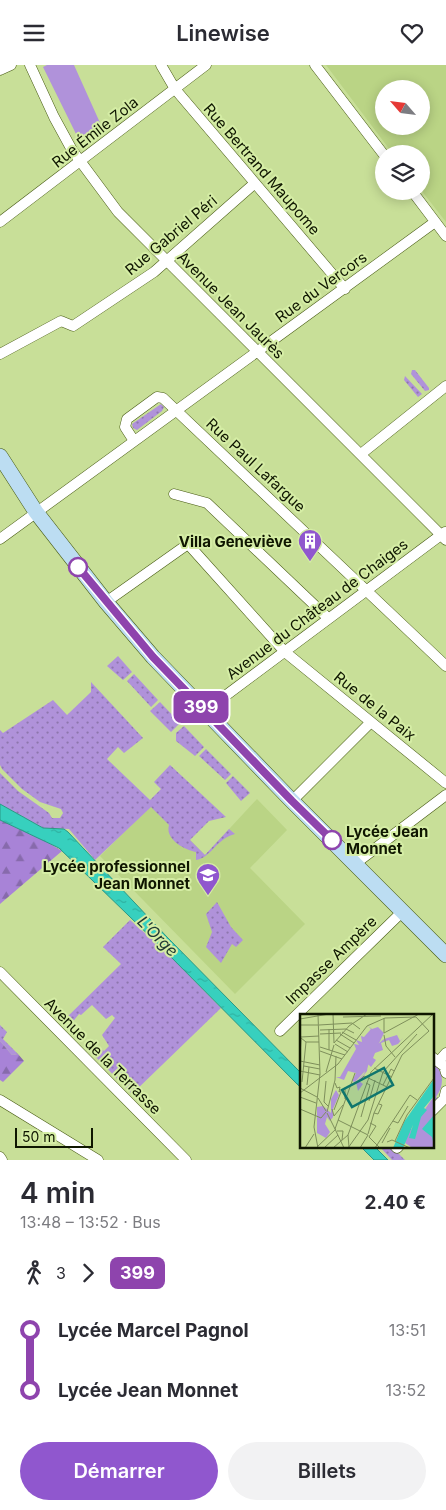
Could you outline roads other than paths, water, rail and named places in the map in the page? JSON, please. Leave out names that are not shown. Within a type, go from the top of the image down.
[{"type":"street","points":[[0,70],[11,65]]},
{"type":"street","name":"Avenue Jean Jaurès","points":[[30,65],[54,117],[79,162],[118,212],[257,352],[444,535]]},
{"type":"street","name":"Rue Bertrand Maupome","points":[[161,65],[175,89],[345,289]]},
{"type":"street","name":"Rue Émile Zola","points":[[0,222],[206,65]]},
{"type":"street","points":[[315,65],[376,145]]},
{"type":"street","name":"Rue Gabriel Péri","points":[[0,354],[61,321],[73,326],[154,272],[255,183]]},
{"type":"street","points":[[419,200],[446,236]]},
{"type":"street","name":"Rue du Vercors","points":[[0,539],[435,222]]},
{"type":"street","points":[[361,454],[446,386]]},
{"type":"street","points":[[134,441],[126,431],[126,421],[157,397],[163,398],[177,411]]},
{"type":"street","name":"Rue Paul Lafargue","points":[[177,411],[446,666]]},
{"type":"street","points":[[0,456],[36,512],[153,657],[292,801],[446,955]]},
{"type":"street","points":[[174,494],[207,503],[328,618]]},
{"type":"street","name":"Avenue du Château de Chaiges","points":[[206,711],[328,618],[444,535]]},
{"type":"street","name":"Rue de la Paix","points":[[106,601],[188,544],[285,652],[446,783]]},
{"type":"street","points":[[292,801],[371,722]]},
{"type":"street","points":[[356,863],[446,795]]},
{"type":"street","name":"Impasse Ampère","points":[[280,1031],[403,911]]},
{"type":"street","name":"Avenue de la Terrasse","points":[[0,972],[186,1160]]},
{"type":"street","points":[[439,1057],[446,1073]]},
{"type":"street","points":[[434,1109],[444,1099],[446,1091]]},
{"type":"street","points":[[0,1099],[98,1160]]},
{"type":"water","name":"L'Orge","points":[[0,804],[43,828],[64,829],[68,832],[167,937],[300,1072],[300,1087],[163,949],[59,848],[0,820]]},
{"type":"water","points":[[361,1147],[375,1147],[388,1160],[374,1160]]},
{"type":"place","name":"Villa Geneviève","points":[[310,562]]},
{"type":"place","name":"Lycée Jean Monnet","points":[[332,840]]},
{"type":"place","name":"Lycée professionnel Jean Monnet","points":[[208,896]]}]
